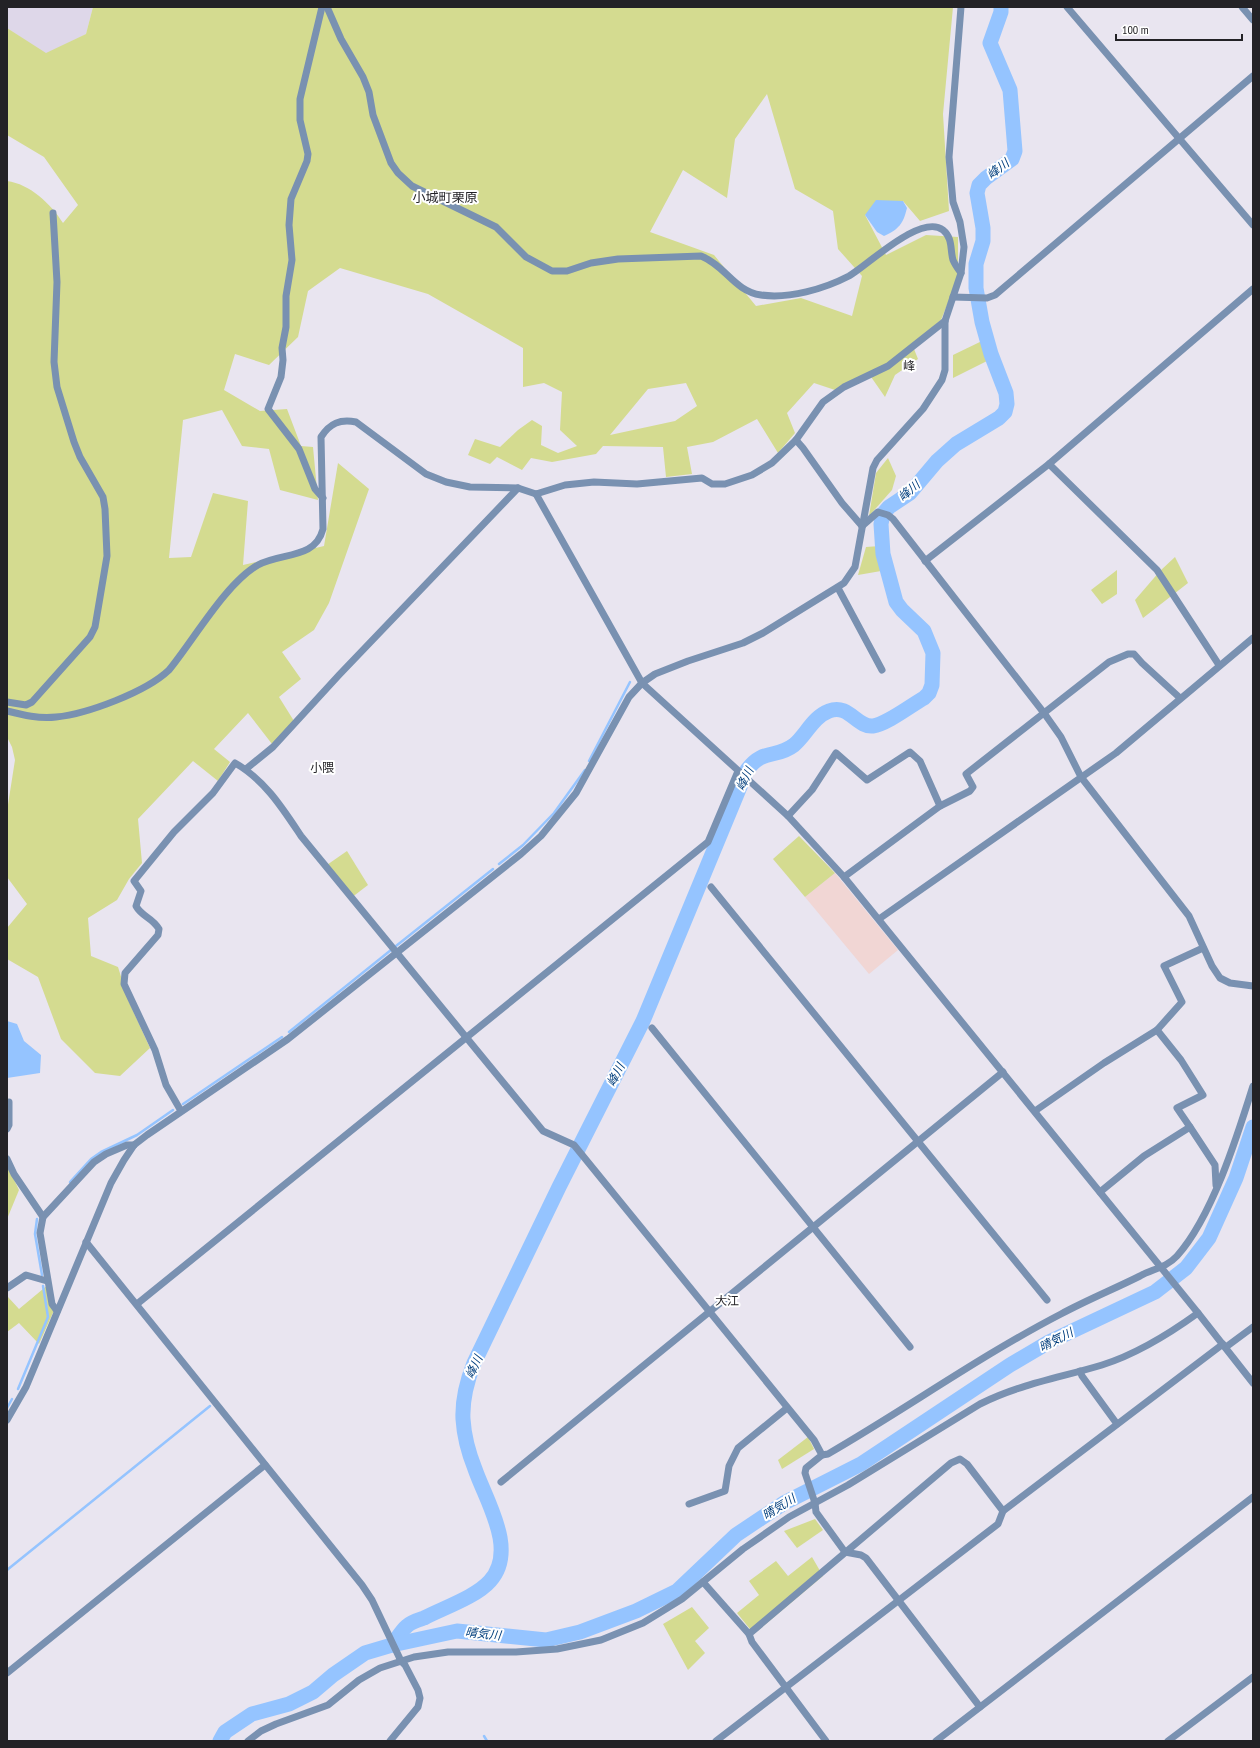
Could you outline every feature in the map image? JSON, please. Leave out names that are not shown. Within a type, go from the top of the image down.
[{"type":"street","points":[[322,7],[318,19],[312,55],[300,99],[300,120],[308,154],[307,161],[291,199],[289,225],[292,260],[286,296],[286,327],[282,348],[283,360],[281,377],[268,409],[298,449],[315,489],[323,498]]},
{"type":"street","points":[[327,7],[341,39],[363,77],[384,147],[398,173],[412,186],[424,193],[496,227],[526,257],[545,268],[559,272],[591,263],[618,259],[701,256],[712,261],[734,283],[750,293],[762,295],[783,295],[823,286],[848,276],[914,232],[934,227],[941,228],[947,234],[954,262],[961,274]]},
{"type":"street","points":[[7,1420],[26,1387],[111,1183],[134,1145],[181,1111],[288,1039],[521,854],[541,836],[576,793],[629,697],[642,683],[655,674],[688,660],[743,643],[763,633],[838,588],[850,577],[855,567],[870,476],[877,460],[923,409],[942,380],[945,370],[945,321],[961,274],[964,247],[960,222],[953,202],[949,157],[961,7]]},
{"type":"street","points":[[1067,7],[1253,225]]},
{"type":"street","points":[[1242,7],[1253,20]]},
{"type":"street","points":[[953,297],[987,298],[996,295],[1253,76]]},
{"type":"street","points":[[7,702],[26,705],[32,702],[90,637],[95,627],[107,556],[107,532],[103,497],[80,457],[57,387],[54,362],[56,282],[53,213]]},
{"type":"street","points":[[926,561],[1050,464],[1253,289]]},
{"type":"street","points":[[7,710],[32,717],[55,717],[68,715],[131,694],[160,678],[177,660],[217,605],[245,574],[268,560],[303,552],[314,547],[320,538],[322,529],[322,437],[331,424],[346,420],[356,422],[426,474],[446,482],[470,487],[518,488],[536,494],[565,485],[594,482],[637,484],[684,478],[702,478],[712,484],[725,484],[737,481],[763,469],[787,451],[823,402],[844,387],[888,366],[945,321]]},
{"type":"street","points":[[796,440],[842,503],[862,526]]},
{"type":"street","points":[[1050,464],[1156,570],[1218,665]]},
{"type":"street","points":[[246,769],[273,747],[339,674],[518,488]]},
{"type":"street","points":[[536,494],[642,683],[788,816],[844,877],[1162,1268],[1253,1383]]},
{"type":"street","points":[[862,526],[878,512],[888,515],[926,561],[1044,713],[1061,737],[1081,776],[1189,916],[1203,948],[1220,978],[1230,983],[1253,986]]},
{"type":"street","points":[[838,588],[882,670]]},
{"type":"street","points":[[879,919],[1116,752],[1218,665],[1253,638]]},
{"type":"street","points":[[844,877],[940,806],[970,791],[973,787],[966,774],[1109,662],[1128,654],[1134,654],[1180,698]]},
{"type":"street","points":[[788,816],[812,790],[836,753],[867,780],[910,752],[920,762],[940,806]]},
{"type":"street","points":[[181,1111],[166,1085],[155,1050],[124,984],[125,972],[158,935],[159,929],[154,921],[139,912],[136,906],[141,891],[134,881],[146,864],[174,832],[212,793],[236,763],[246,769],[274,796],[301,836],[543,1131],[574,1145],[814,1440],[822,1455]]},
{"type":"street","points":[[137,1304],[708,842],[738,771]]},
{"type":"street","points":[[712,887],[1047,1300]]},
{"type":"street","points":[[1035,1111],[1104,1063],[1157,1030],[1182,1002],[1164,966],[1203,948]]},
{"type":"street","points":[[652,1028],[910,1347]]},
{"type":"street","points":[[1157,1030],[1181,1060],[1203,1094],[1177,1108],[1215,1165],[1216,1187]]},
{"type":"street","points":[[501,1482],[1003,1072]]},
{"type":"street","points":[[980,1707],[866,1558],[861,1555],[846,1552],[816,1512],[805,1472],[806,1468],[822,1455],[828,1454],[885,1421],[966,1368],[1061,1314],[1141,1275],[1162,1268],[1176,1258],[1197,1228],[1216,1187],[1253,1086]]},
{"type":"street","points":[[7,1129],[9,1125],[9,1102]]},
{"type":"street","points":[[1100,1192],[1144,1156],[1190,1127]]},
{"type":"street","points":[[57,1311],[52,1304],[47,1281],[40,1233],[43,1217],[94,1162],[106,1154],[127,1145],[134,1145]]},
{"type":"street","points":[[7,1159],[14,1174],[43,1217]]},
{"type":"street","points":[[86,1242],[362,1585],[381,1619],[400,1659],[405,1665],[418,1690],[420,1698],[418,1707],[390,1741]]},
{"type":"street","points":[[7,1288],[26,1275],[47,1281]]},
{"type":"street","points":[[248,1741],[261,1731],[271,1726],[328,1705],[359,1680],[400,1659],[448,1652],[543,1651],[601,1640],[623,1632],[662,1612],[743,1549],[814,1501],[848,1485],[936,1430],[1001,1393],[1121,1358],[1151,1343],[1198,1313]]},
{"type":"street","points":[[716,1741],[786,1688],[897,1600],[998,1524],[1003,1511],[1117,1424],[1224,1346],[1253,1327]]},
{"type":"street","points":[[1080,1371],[1082,1376],[1117,1424]]},
{"type":"street","points":[[689,1504],[724,1491],[729,1466],[738,1448],[787,1408]]},
{"type":"street","points":[[749,1634],[951,1463],[960,1459],[968,1464],[1003,1511]]},
{"type":"street","points":[[7,1673],[265,1465]]},
{"type":"street","points":[[936,1741],[1253,1497]]},
{"type":"street","points":[[702,1582],[749,1634],[752,1642],[826,1741]]},
{"type":"street","points":[[1168,1741],[1253,1677]]},
{"type":"shaded area","points":[[7,7],[93,7],[86,34],[46,54],[7,28]]},
{"type":"shaded area","points":[[835,873],[898,950],[869,974],[805,897]]},
{"type":"green space","points":[[93,7],[953,7],[943,114],[949,211],[920,221],[903,201],[865,215],[886,255],[926,235],[958,237],[958,278],[941,320],[912,344],[918,359],[895,375],[885,397],[869,374],[835,390],[814,383],[787,413],[795,433],[778,453],[757,419],[713,442],[687,447],[692,474],[666,477],[663,447],[603,446],[596,454],[552,462],[531,458],[522,470],[497,457],[490,464],[468,455],[475,439],[500,447],[518,430],[532,420],[542,426],[541,445],[558,453],[577,446],[560,430],[562,392],[544,383],[523,387],[523,348],[428,294],[340,268],[308,291],[298,337],[269,365],[235,354],[224,390],[260,411],[287,409],[301,446],[313,447],[318,500],[280,490],[269,449],[242,446],[222,410],[183,420],[169,558],[191,557],[213,493],[248,501],[243,565],[324,546],[338,463],[369,489],[329,603],[314,630],[282,652],[301,679],[279,697],[294,721],[272,744],[248,713],[214,749],[230,762],[218,781],[193,761],[138,819],[142,863],[129,879],[117,900],[88,918],[91,956],[118,967],[129,1002],[150,1048],[120,1076],[95,1073],[61,1039],[38,977],[7,959],[7,928],[27,904],[7,877],[7,811],[15,760],[12,747],[7,737],[7,181],[24,186],[39,196],[46,202],[63,223],[78,205],[44,157],[7,135],[7,28],[46,53],[86,34]],"holes":[[[767,94],[795,189],[833,211],[838,249],[862,276],[852,316],[801,298],[756,306],[714,255],[650,232],[683,170],[727,198],[735,139]],[[686,383],[697,406],[675,421],[610,435],[648,389]]]},
{"type":"green space","points":[[984,340],[989,360],[953,378],[953,355]]},
{"type":"green space","points":[[888,458],[896,476],[892,490],[869,516],[876,473]]},
{"type":"green space","points":[[880,546],[881,571],[858,575],[866,547]]},
{"type":"green space","points":[[1175,557],[1188,583],[1143,618],[1135,600],[1160,571]]},
{"type":"green space","points":[[1117,570],[1117,594],[1102,604],[1091,590]]},
{"type":"green space","points":[[799,836],[835,873],[805,897],[773,859]]},
{"type":"green space","points":[[347,851],[368,885],[351,898],[324,867]]},
{"type":"green space","points":[[7,1165],[19,1190],[7,1219]]},
{"type":"green space","points":[[49,1284],[56,1306],[39,1344],[19,1323],[7,1332],[7,1298],[8,1297],[19,1309]]},
{"type":"green space","points":[[808,1437],[814,1449],[782,1469],[778,1460]]},
{"type":"green space","points":[[815,1519],[823,1530],[797,1548],[784,1531]]},
{"type":"green space","points":[[812,1557],[823,1576],[754,1634],[737,1613],[759,1595],[749,1581],[776,1561],[788,1576]]},
{"type":"green space","points":[[692,1607],[709,1628],[695,1641],[705,1653],[688,1670],[663,1624]]},
{"type":"water","points":[[876,200],[903,201],[907,208],[900,225],[884,236],[877,232],[865,215]]},
{"type":"water","points":[[7,1021],[17,1024],[24,1041],[41,1055],[40,1073],[7,1078]]},
{"type":"waterway","name":"峰川","points":[[392,1645],[403,1630],[413,1622],[459,1602],[484,1587],[498,1569],[501,1555],[497,1525],[473,1463],[464,1432],[463,1404],[469,1377],[474,1363],[559,1187],[643,1021],[747,770],[753,763],[764,756],[781,752],[794,745],[818,717],[829,711],[836,709],[842,710],[867,726],[879,725],[924,698],[929,693],[932,685],[933,653],[924,631],[902,610],[896,602],[883,554],[881,524],[883,514],[889,507],[910,493],[937,461],[956,444],[999,418],[1005,412],[1007,404],[1006,393],[991,354],[982,322],[976,288],[976,264],[983,241],[983,228],[977,193],[979,185],[1012,159],[1015,151],[1010,90],[990,43],[1001,12],[1001,7]]},
{"type":"waterway","points":[[589,761],[630,682]]},
{"type":"waterway","points":[[499,864],[523,845],[554,813],[585,770]]},
{"type":"waterway","points":[[396,946],[493,869]]},
{"type":"waterway","points":[[289,1032],[391,950]]},
{"type":"waterway","points":[[183,1104],[282,1037]]},
{"type":"waterway","points":[[70,1182],[91,1159],[101,1152],[137,1135],[173,1110]]},
{"type":"waterway","name":"晴気川","points":[[220,1741],[225,1732],[252,1714],[289,1704],[313,1692],[333,1675],[365,1653],[392,1645],[457,1631],[546,1640],[580,1632],[636,1611],[677,1591],[736,1535],[784,1503],[861,1464],[1010,1365],[1049,1342],[1155,1292],[1186,1268],[1209,1238],[1236,1178],[1253,1127]]},
{"type":"waterway","points":[[37,1219],[35,1234],[42,1275]]},
{"type":"waterway","points":[[18,1389],[48,1317],[43,1286]]},
{"type":"waterway","points":[[7,1408],[12,1399]]},
{"type":"waterway","points":[[7,1570],[210,1406]]},
{"type":"waterway","points":[[484,1736],[487,1741]]},
{"type":"district","name":"小城町栗原","points":[[445,197]]},
{"type":"district","name":"峰","points":[[909,366]]},
{"type":"district","name":"小隈","points":[[322,768]]},
{"type":"district","name":"大江","points":[[727,1301]]}]
